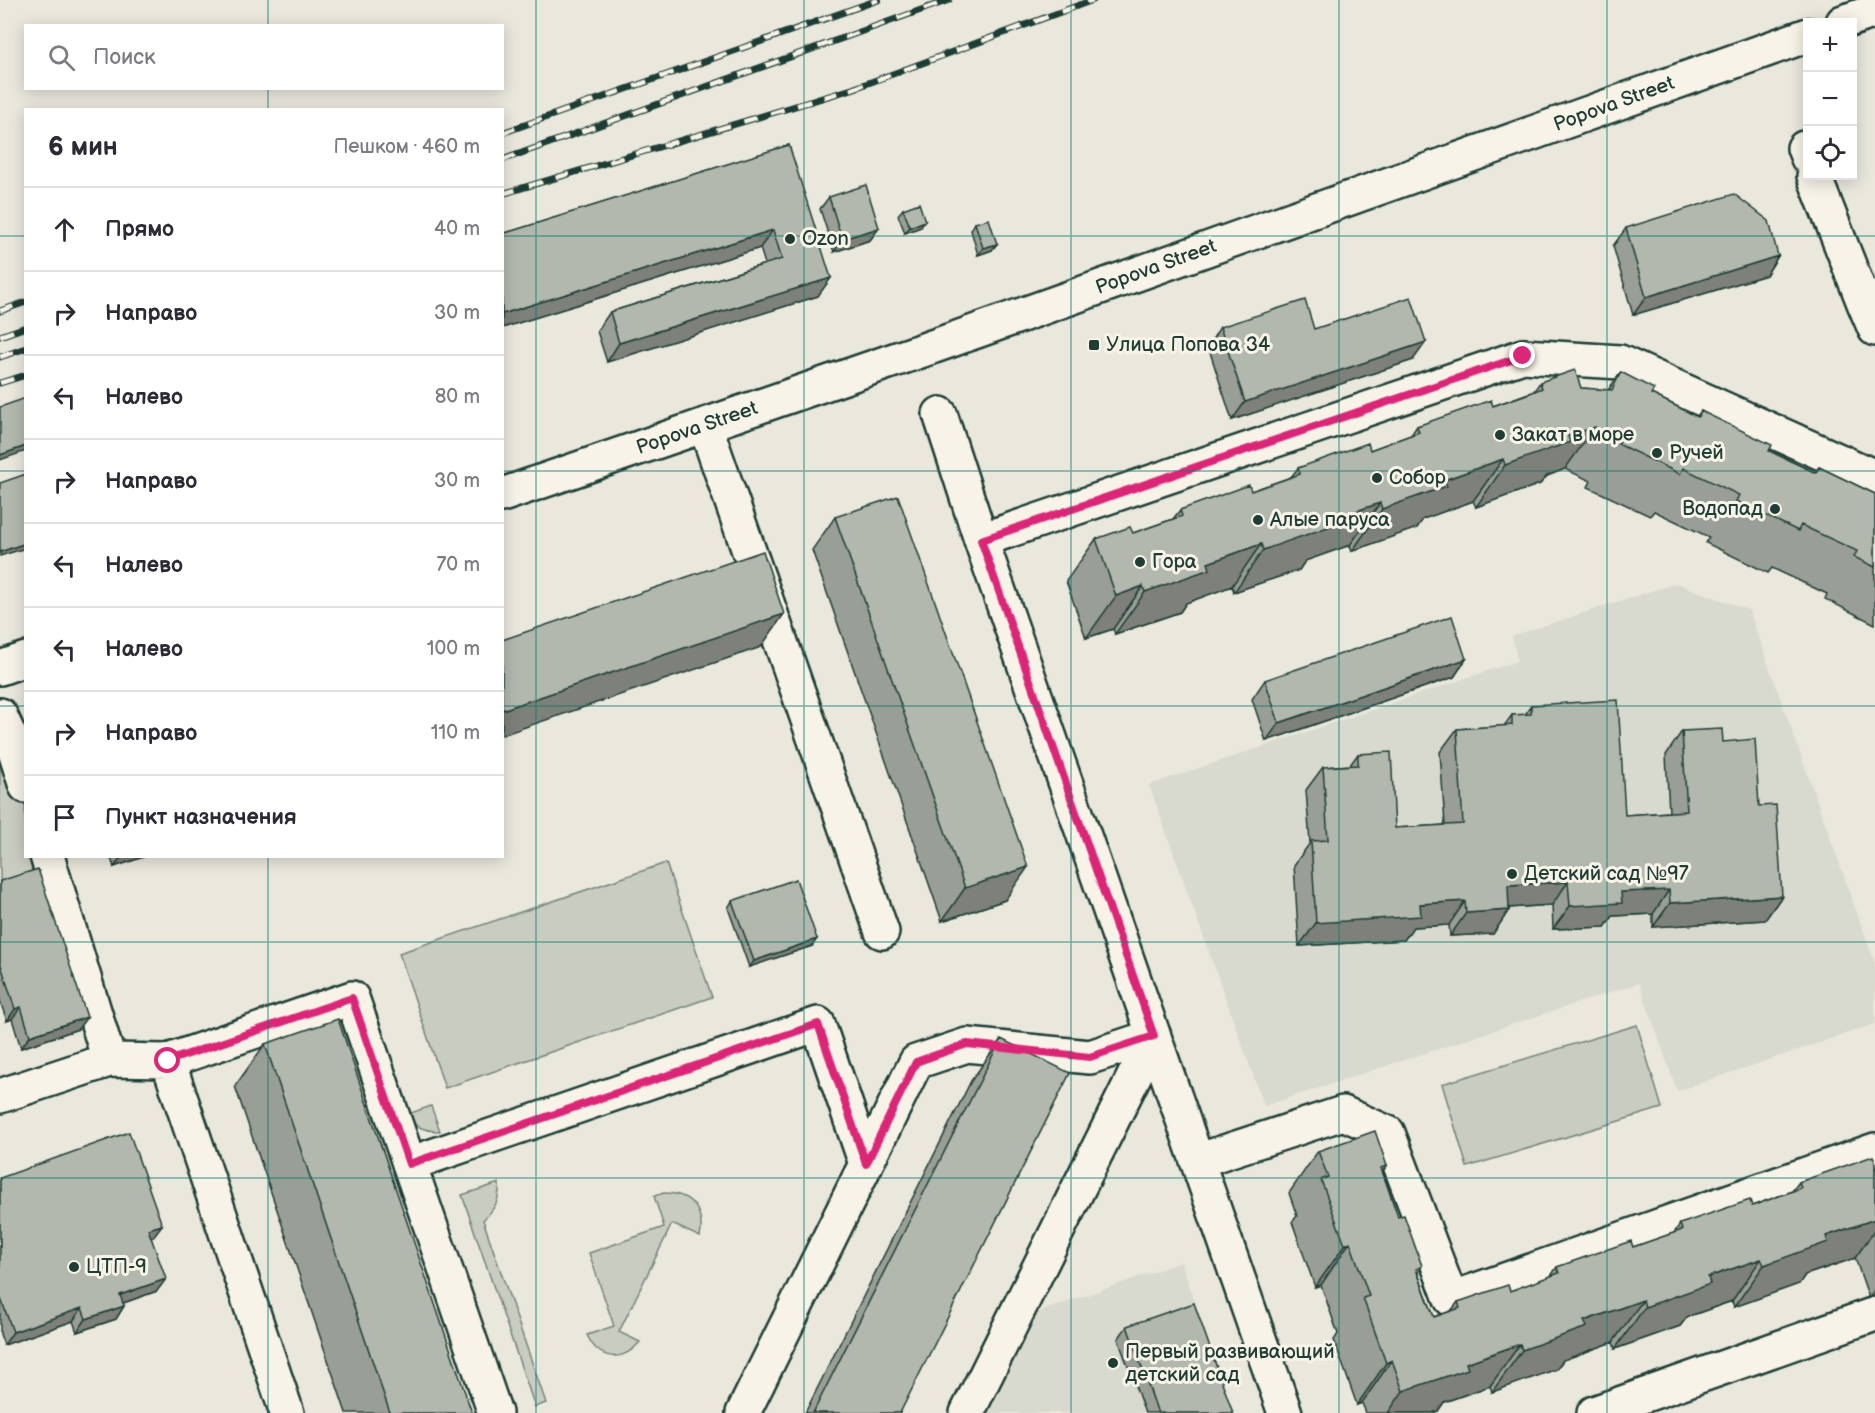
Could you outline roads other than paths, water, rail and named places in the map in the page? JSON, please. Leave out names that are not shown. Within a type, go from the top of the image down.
[{"type":"street","points":[[1855,18],[1875,11]]},
{"type":"street","name":"Popova Street","points":[[504,494],[929,348],[1803,37]]},
{"type":"street","points":[[1817,180],[1871,310]]},
{"type":"street","points":[[981,540],[1523,356],[1620,362],[1875,477]]},
{"type":"street","points":[[940,414],[981,540],[1285,1413]]},
{"type":"street","points":[[705,425],[882,932]]},
{"type":"street","points":[[0,668],[24,660]]},
{"type":"street","points":[[0,715],[11,739],[24,780]]},
{"type":"street","points":[[48,858],[109,1060]]},
{"type":"street","points":[[0,1096],[109,1060],[168,1061],[352,998],[495,1413]]},
{"type":"street","points":[[409,1164],[818,1024],[866,1164]]},
{"type":"street","points":[[743,1413],[916,1062],[967,1044],[1090,1057],[1154,1036]]},
{"type":"street","points":[[967,1413],[1154,1036]]},
{"type":"street","points":[[168,1061],[287,1413]]},
{"type":"street","points":[[1197,1161],[1343,1113],[1389,1133],[1451,1299],[1875,1150]]},
{"type":"street","points":[[1594,1413],[1875,1314]]},
{"type":"railway","points":[[504,132],[878,0]]},
{"type":"railway","points":[[504,159],[949,0]]},
{"type":"railway","points":[[504,193],[852,89],[1093,0]]},
{"type":"railway","points":[[0,311],[24,303]]},
{"type":"railway","points":[[0,336],[24,328]]},
{"type":"railway","points":[[0,357],[24,349]]},
{"type":"railway","points":[[0,383],[24,376]]},
{"type":"place","name":"Ozon","points":[[790,239]]},
{"type":"place","name":"Улица Попова 34","points":[[1094,345]]},
{"type":"place","name":"Закат в море","points":[[1500,435]]},
{"type":"place","name":"Ручей","points":[[1657,453]]},
{"type":"place","name":"Собор","points":[[1377,478]]},
{"type":"place","name":"Водопад","points":[[1775,509]]},
{"type":"place","name":"Алые паруса","points":[[1258,520]]},
{"type":"place","name":"Гора","points":[[1140,562]]},
{"type":"place","name":"Детский сад №97","points":[[1512,874]]},
{"type":"place","name":"ЦТП-9","points":[[74,1267]]},
{"type":"place","name":"Первый развивающий детский сад","points":[[1113,1363]]}]
